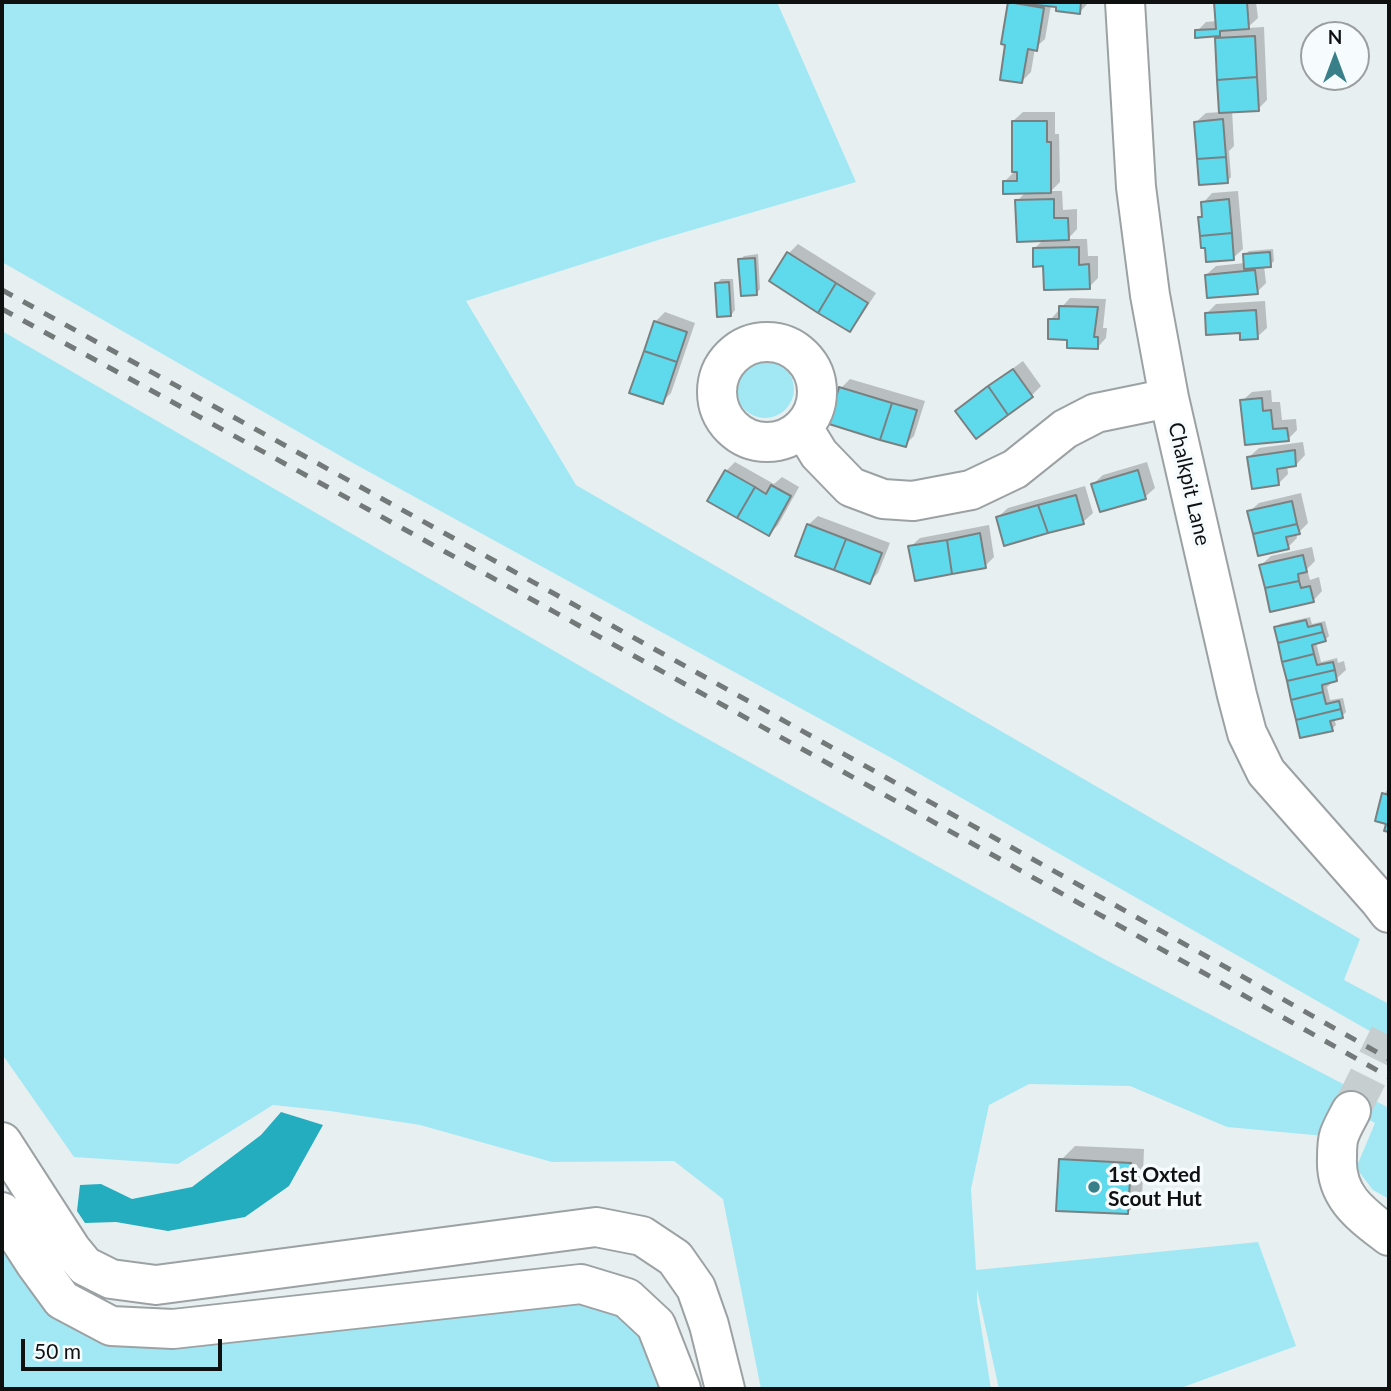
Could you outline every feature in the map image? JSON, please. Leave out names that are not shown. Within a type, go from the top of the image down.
[{"type":"street","name":"Chalkpit Lane","points":[[1125,2],[1136,187],[1150,295],[1169,398],[1247,733],[1266,772],[1389,914]]},
{"type":"street","points":[[803,428],[819,454],[851,487],[883,499],[913,501],[971,490],[982,485],[1015,469],[1065,429],[1096,413],[1169,398]]},
{"type":"street","points":[[1351,1111],[1339,1136],[1336,1164],[1338,1177],[1342,1189],[1360,1213],[1389,1236]]},
{"type":"street","points":[[2,1142],[71,1249],[85,1266],[111,1279],[156,1285],[596,1227],[642,1236],[675,1258],[696,1288],[709,1325],[725,1389]]},
{"type":"street","points":[[2,1212],[62,1300],[111,1326],[173,1329],[581,1284],[627,1298],[656,1325],[681,1389]]},
{"type":"shaded area","points":[[2,2],[777,2],[856,182],[658,240],[466,301],[576,485],[1360,939],[1344,980],[1389,1004],[1389,1042],[895,760],[351,462],[2,262]]},
{"type":"shaded area","points":[[2,331],[670,718],[1104,959],[1389,1108],[1389,1199],[1373,1190],[1356,1168],[1375,1123],[1335,1102],[1324,1136],[1227,1127],[1130,1086],[1029,1084],[989,1105],[971,1189],[976,1270],[1258,1242],[1296,1346],[1178,1389],[999,1389],[977,1289],[991,1389],[761,1389],[723,1199],[674,1161],[552,1162],[420,1125],[273,1105],[178,1164],[74,1157],[2,1054]]},
{"type":"shaded area","points":[[765,360],[781,365],[789,373],[794,389],[789,405],[781,413],[765,418],[749,413],[741,405],[736,389],[741,373],[749,365]]},
{"type":"shaded area","points":[[281,1112],[323,1125],[289,1186],[245,1217],[168,1231],[116,1222],[85,1223],[77,1211],[80,1185],[101,1184],[132,1199],[192,1187],[261,1135]]},
{"type":"shaded area","points":[[2,1233],[107,1333],[577,1294],[623,1306],[671,1389],[2,1389]]},
{"type":"building","points":[[1008,2],[1044,8],[1037,51],[1028,49],[1022,83],[1000,80],[1005,45],[1001,44]]},
{"type":"building","points":[[1026,2],[1081,2],[1080,14],[1056,11],[1056,7]]},
{"type":"building","points":[[1214,2],[1247,2],[1249,29],[1220,31],[1220,36],[1195,38],[1195,30],[1216,29]]},
{"type":"building","points":[[1255,36],[1257,77],[1217,80],[1215,38]]},
{"type":"building","points":[[1257,77],[1259,111],[1219,113],[1217,80]]},
{"type":"building","points":[[1223,119],[1226,157],[1197,159],[1194,122]]},
{"type":"building","points":[[1012,121],[1047,121],[1047,142],[1051,142],[1051,193],[1003,194],[1003,181],[1017,181],[1017,172],[1012,172]]},
{"type":"building","points":[[1226,157],[1228,183],[1199,185],[1197,159]]},
{"type":"building","points":[[1054,199],[1054,218],[1068,218],[1069,240],[1017,242],[1015,200]]},
{"type":"building","points":[[1229,199],[1232,233],[1200,236],[1198,217],[1202,217],[1201,202]]},
{"type":"building","points":[[1232,233],[1234,260],[1206,262],[1205,248],[1201,248],[1200,236]]},
{"type":"building","points":[[1079,247],[1079,265],[1089,264],[1090,289],[1044,290],[1043,266],[1033,267],[1033,248]]},
{"type":"building","points":[[787,252],[836,283],[818,313],[769,281]]},
{"type":"building","points":[[1270,252],[1271,267],[1244,269],[1243,254]]},
{"type":"building","points":[[755,258],[757,295],[741,296],[738,259]]},
{"type":"building","points":[[1255,270],[1258,294],[1207,298],[1205,275]]},
{"type":"building","points":[[729,282],[731,316],[717,317],[715,283]]},
{"type":"building","points":[[836,283],[868,303],[850,332],[818,313]]},
{"type":"building","points":[[1059,306],[1098,307],[1094,337],[1098,337],[1098,349],[1067,348],[1067,340],[1048,339],[1048,319],[1059,319]]},
{"type":"building","points":[[1256,310],[1258,339],[1240,340],[1240,333],[1206,335],[1205,313]]},
{"type":"building","points":[[654,321],[687,332],[677,362],[644,351]]},
{"type":"building","points":[[644,351],[677,362],[663,404],[629,393]]},
{"type":"building","points":[[1013,369],[1033,397],[1008,415],[988,386]]},
{"type":"building","points":[[988,386],[1008,415],[976,439],[955,411]]},
{"type":"building","points":[[839,387],[892,403],[880,440],[829,424]]},
{"type":"building","points":[[1262,398],[1263,411],[1271,410],[1273,429],[1287,428],[1289,441],[1245,445],[1240,400]]},
{"type":"building","points":[[892,403],[917,410],[906,447],[880,440]]},
{"type":"building","points":[[1295,450],[1296,466],[1277,469],[1279,485],[1252,489],[1247,457]]},
{"type":"building","points":[[725,470],[755,487],[737,518],[707,501]]},
{"type":"building","points":[[1138,470],[1146,499],[1100,512],[1091,484]]},
{"type":"building","points":[[771,485],[791,496],[769,536],[737,518],[755,487],[766,494]]},
{"type":"building","points":[[1076,495],[1084,524],[1048,533],[1038,505]]},
{"type":"building","points":[[1292,501],[1297,524],[1253,534],[1247,511]]},
{"type":"building","points":[[1038,505],[1048,533],[1004,546],[996,517]]},
{"type":"building","points":[[807,524],[846,539],[834,570],[795,556]]},
{"type":"building","points":[[1297,524],[1300,534],[1286,537],[1289,549],[1258,556],[1253,534]]},
{"type":"building","points":[[980,533],[986,568],[952,574],[947,540]]},
{"type":"building","points":[[846,539],[882,553],[870,584],[834,570]]},
{"type":"building","points":[[947,540],[952,574],[915,581],[908,546]]},
{"type":"building","points":[[1303,555],[1307,572],[1298,574],[1299,581],[1265,588],[1259,565]]},
{"type":"building","points":[[1299,581],[1301,588],[1310,586],[1314,602],[1270,612],[1265,588]]},
{"type":"building","points":[[1306,620],[1308,627],[1321,624],[1323,632],[1278,643],[1274,627]]},
{"type":"building","points":[[1323,632],[1326,641],[1312,645],[1314,654],[1282,662],[1278,643]]},
{"type":"building","points":[[1314,654],[1317,665],[1333,662],[1335,670],[1287,681],[1282,662]]},
{"type":"building","points":[[1335,670],[1337,681],[1322,685],[1323,692],[1291,700],[1287,681]]},
{"type":"building","points":[[1323,692],[1326,704],[1339,701],[1341,709],[1296,720],[1291,700]]},
{"type":"building","points":[[1341,709],[1343,718],[1330,721],[1333,731],[1300,738],[1296,720]]},
{"type":"building","points":[[1382,793],[1389,795],[1389,832],[1384,831],[1386,824],[1375,821]]},
{"type":"building","name":"1st Oxted Scout Hut","points":[[1059,1159],[1131,1163],[1128,1214],[1056,1211]]},
{"type":"tunnel","points":[[1351,1111],[1389,1035]]},
{"type":"railway","points":[[2,290],[696,672],[1389,1059]]},
{"type":"railway","points":[[2,309],[697,691],[1389,1077]]},
{"type":"place","name":"1st Oxted Scout Hut","points":[[1094,1187]]}]
